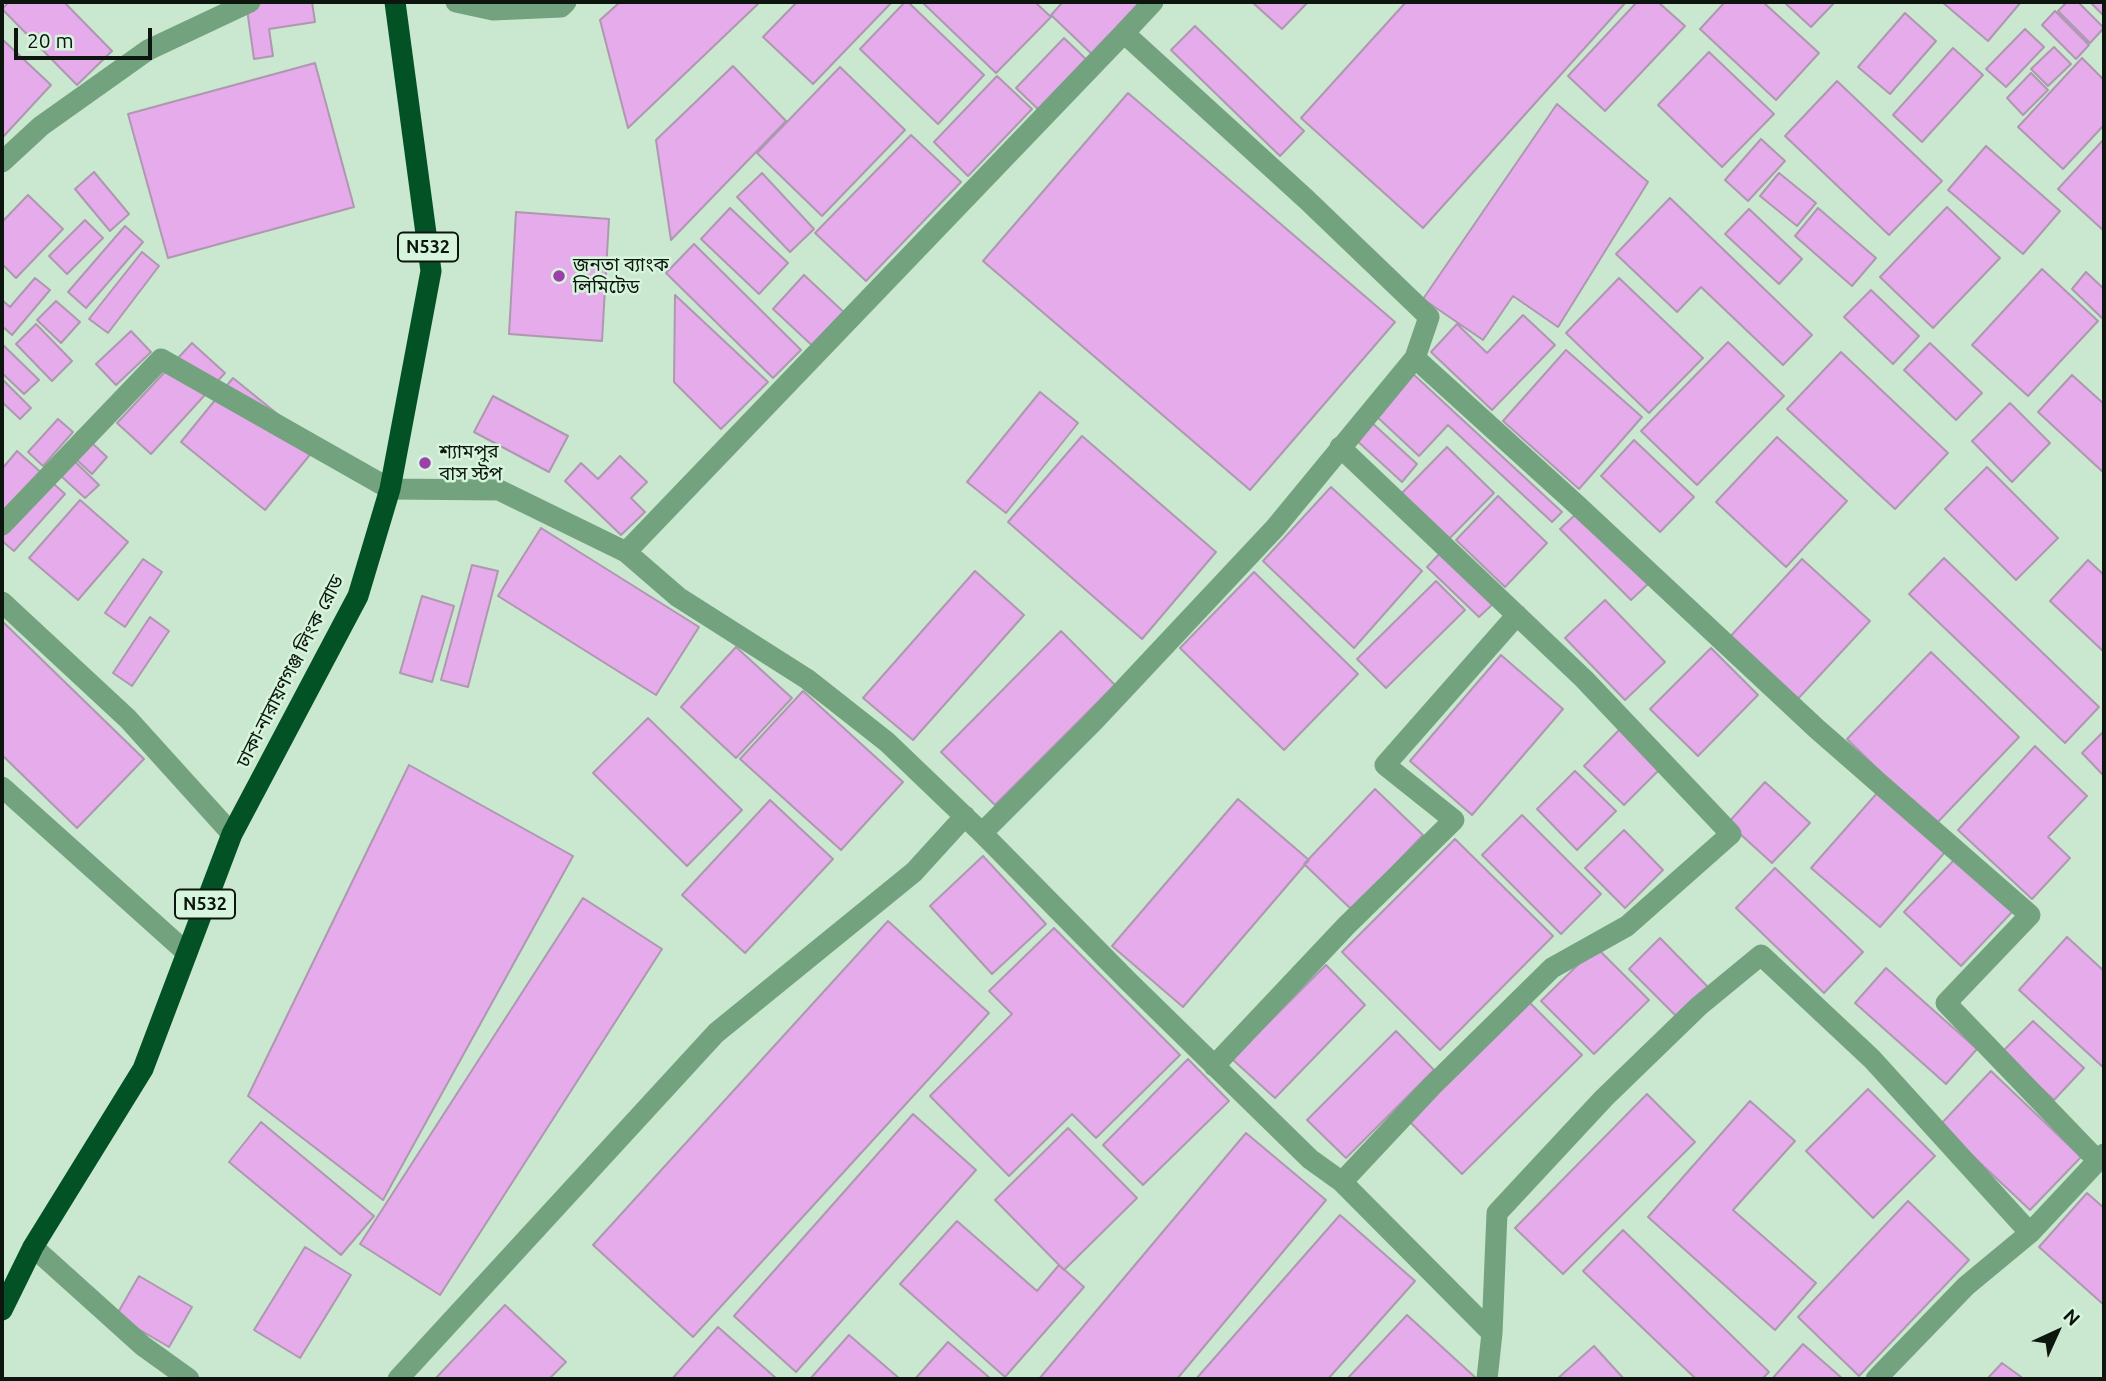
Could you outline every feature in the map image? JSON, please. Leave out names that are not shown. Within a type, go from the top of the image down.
[{"type":"highway","name":"ঢাকা-নারায়ণগঞ্জ লিংক রোড","points":[[2,1310],[33,1247],[143,1069],[232,834],[358,596],[390,489],[431,271],[395,2]]},
{"type":"street","points":[[2,162],[41,126],[148,50],[250,2]]},
{"type":"street","points":[[456,2],[493,10],[561,7],[566,2]]},
{"type":"street","points":[[626,552],[1153,2]]},
{"type":"street","points":[[982,833],[1093,722],[1275,527],[1415,358],[1429,317],[1306,199],[1124,33]]},
{"type":"street","points":[[1415,358],[1817,729],[2030,915],[1947,1003],[2101,1157],[2030,1233],[1966,1286],[1876,1379]]},
{"type":"street","points":[[2,525],[161,359],[390,489],[499,490],[626,552],[678,597],[827,694],[887,742],[965,816],[1214,1066],[1310,1159],[1342,1182],[1492,1333]]},
{"type":"street","points":[[1340,447],[1584,679],[1731,834],[1626,926],[1552,968],[1432,1086],[1342,1182]]},
{"type":"street","points":[[2,601],[128,719],[232,834]]},
{"type":"street","points":[[1214,1066],[1346,926],[1454,820],[1385,765],[1517,615]]},
{"type":"street","points":[[2,787],[187,953]]},
{"type":"street","points":[[398,1379],[716,1033],[914,872],[965,816]]},
{"type":"street","points":[[1487,1379],[1492,1333],[1497,1213],[1604,1098],[1699,1006],[1761,955],[1872,1059],[2030,1233]]},
{"type":"street","points":[[33,1247],[143,1346],[189,1379]]},
{"type":"building","points":[[9,2],[64,2],[112,51],[77,85],[2,9]]},
{"type":"building","points":[[246,2],[312,2],[315,22],[269,29],[273,56],[254,59]]},
{"type":"building","points":[[620,2],[760,2],[628,128],[600,20]]},
{"type":"building","points":[[797,2],[892,2],[813,84],[763,37]]},
{"type":"building","points":[[905,2],[984,75],[938,124],[860,49]]},
{"type":"building","points":[[922,2],[1035,2],[1051,17],[996,73]]},
{"type":"building","points":[[1063,2],[1147,2],[1095,57],[1051,15]]},
{"type":"building","points":[[1252,2],[1308,2],[1282,29]]},
{"type":"building","points":[[1406,2],[1626,2],[1423,228],[1301,118]]},
{"type":"building","points":[[1637,2],[1658,2],[1685,26],[1605,111],[1568,76]]},
{"type":"building","points":[[1725,2],[1763,2],[1819,53],[1776,100],[1700,29]]},
{"type":"building","points":[[1784,2],[1835,2],[1811,27]]},
{"type":"building","points":[[1942,2],[2021,2],[1988,41]]},
{"type":"building","points":[[2067,2],[2078,2],[2104,28],[2090,43],[2058,11]]},
{"type":"building","points":[[2090,2],[2104,2],[2104,16]]},
{"type":"building","points":[[2055,11],[2089,45],[2076,59],[2042,25]]},
{"type":"building","points":[[1905,13],[1936,41],[1890,94],[1858,67]]},
{"type":"building","points":[[1195,26],[1304,131],[1280,156],[1171,50]]},
{"type":"building","points":[[2025,29],[2044,47],[2006,87],[1986,69]]},
{"type":"building","points":[[1064,38],[1090,63],[1042,113],[1016,88]]},
{"type":"building","points":[[2,39],[51,85],[2,138]]},
{"type":"building","points":[[2054,47],[2071,64],[2048,86],[2031,69]]},
{"type":"building","points":[[1953,48],[1983,75],[1922,142],[1893,115]]},
{"type":"building","points":[[1709,52],[1774,114],[1722,167],[1658,105]]},
{"type":"building","points":[[2082,58],[2104,80],[2104,125],[2063,169],[2018,127]]},
{"type":"building","points":[[315,63],[354,207],[168,258],[128,114]]},
{"type":"building","points":[[733,66],[786,121],[671,240],[656,140]]},
{"type":"building","points":[[840,67],[905,130],[822,216],[757,153]]},
{"type":"building","points":[[2031,73],[2048,90],[2023,115],[2007,98]]},
{"type":"building","points":[[997,76],[1032,109],[968,176],[934,142]]},
{"type":"building","points":[[1837,81],[1942,181],[1889,235],[1785,136]]},
{"type":"building","points":[[1128,93],[1395,322],[1250,490],[983,261]]},
{"type":"building","points":[[1557,104],[1648,182],[1558,327],[1513,296],[1483,340],[1423,299]]},
{"type":"building","points":[[911,135],[961,182],[866,281],[815,233]]},
{"type":"building","points":[[1761,139],[1785,161],[1748,201],[1725,180]]},
{"type":"building","points":[[2104,139],[2104,231],[2058,189]]},
{"type":"building","points":[[1986,146],[2060,211],[2023,254],[1948,190]]},
{"type":"building","points":[[94,172],[129,214],[110,231],[75,189]]},
{"type":"building","points":[[762,173],[814,229],[790,252],[737,197]]},
{"type":"building","points":[[1779,173],[1816,203],[1797,226],[1760,196]]},
{"type":"building","points":[[28,195],[63,229],[16,278],[2,264],[2,222]]},
{"type":"building","points":[[1670,198],[1812,335],[1783,365],[1701,287],[1677,312],[1616,254]]},
{"type":"building","points":[[1947,207],[2000,258],[1933,328],[1880,277]]},
{"type":"building","points":[[730,208],[788,263],[759,294],[701,239]]},
{"type":"building","points":[[1818,208],[1876,258],[1852,286],[1795,236]]},
{"type":"building","points":[[1749,209],[1802,259],[1779,284],[1725,234]]},
{"type":"building","name":"জনতা ব্যাংক লিমিটেড","points":[[516,212],[609,219],[602,341],[509,334]]},
{"type":"building","points":[[85,220],[103,238],[67,274],[49,256]]},
{"type":"building","points":[[125,226],[143,242],[86,308],[68,292]]},
{"type":"building","points":[[694,244],[801,350],[773,378],[666,273]]},
{"type":"building","points":[[142,252],[159,266],[108,333],[89,319]]},
{"type":"building","points":[[2042,269],[2098,321],[2028,396],[1972,345]]},
{"type":"building","points":[[2086,272],[2104,289],[2104,320],[2072,289]]},
{"type":"building","points":[[804,275],[849,317],[818,351],[773,309]]},
{"type":"building","points":[[35,278],[50,290],[12,335],[2,326],[2,300],[10,307]]},
{"type":"building","points":[[1619,278],[1703,358],[1649,413],[1566,333]]},
{"type":"building","points":[[1871,290],[1919,336],[1893,364],[1844,317]]},
{"type":"building","points":[[675,295],[768,382],[721,429],[674,382]]},
{"type":"building","points":[[56,301],[80,322],[61,343],[37,320]]},
{"type":"building","points":[[1523,315],[1555,345],[1492,410],[1431,352],[1457,324],[1487,353]]},
{"type":"building","points":[[36,324],[72,361],[52,381],[16,344]]},
{"type":"building","points":[[131,331],[151,352],[116,385],[96,364]]},
{"type":"building","points":[[1728,342],[1784,396],[1697,485],[1641,431]]},
{"type":"building","points":[[192,343],[225,373],[151,454],[117,423]]},
{"type":"building","points":[[1930,343],[1982,393],[1956,420],[1904,370]]},
{"type":"building","points":[[2,344],[39,380],[24,394],[2,373]]},
{"type":"building","points":[[1566,350],[1642,417],[1579,489],[1503,421]]},
{"type":"building","points":[[1841,352],[1948,453],[1895,509],[1787,409]]},
{"type":"building","points":[[1412,373],[1562,512],[1552,522],[1448,425],[1419,456],[1374,414]]},
{"type":"building","points":[[2072,375],[2104,404],[2104,473],[2038,412]]},
{"type":"building","points":[[233,378],[317,446],[265,510],[181,442]]},
{"type":"building","points":[[2,379],[31,408],[20,419],[2,402]]},
{"type":"building","points":[[1040,392],[1078,423],[1006,513],[967,482]]},
{"type":"building","points":[[493,396],[568,436],[549,472],[474,432]]},
{"type":"building","points":[[2010,403],[2050,443],[2012,482],[1972,441]]},
{"type":"building","points":[[58,419],[73,432],[43,466],[28,452]]},
{"type":"building","points":[[1370,421],[1417,464],[1402,482],[1354,438]]},
{"type":"building","points":[[79,431],[107,457],[92,474],[64,448]]},
{"type":"building","points":[[1082,436],[1216,552],[1142,639],[1008,522]]},
{"type":"building","points":[[1777,437],[1847,501],[1786,567],[1716,502]]},
{"type":"building","points":[[1634,440],[1694,497],[1660,532],[1601,476]]},
{"type":"building","points":[[1447,447],[1494,493],[1446,542],[1399,496]]},
{"type":"building","points":[[63,450],[99,485],[85,498],[49,465]]},
{"type":"building","points":[[17,451],[65,494],[14,551],[2,541],[2,469]]},
{"type":"building","points":[[620,456],[647,482],[631,498],[645,512],[621,535],[565,481],[581,463],[598,479]]},
{"type":"building","points":[[1987,467],[2058,538],[2016,580],[1945,509]]},
{"type":"building","points":[[1331,487],[1422,571],[1354,648],[1263,561]]},
{"type":"building","points":[[1498,496],[1547,543],[1505,587],[1456,540]]},
{"type":"building","points":[[80,500],[128,542],[78,600],[29,558]]},
{"type":"building","points":[[1577,513],[1648,584],[1631,600],[1560,529]]},
{"type":"building","points":[[541,528],[699,627],[656,695],[498,596]]},
{"type":"building","points":[[1443,550],[1496,601],[1479,617],[1427,567]]},
{"type":"building","points":[[1944,558],[2099,707],[2065,743],[1909,594]]},
{"type":"building","points":[[143,559],[162,572],[125,627],[105,613]]},
{"type":"building","points":[[1802,559],[1870,621],[1795,702],[1727,640]]},
{"type":"building","points":[[2088,560],[2104,575],[2104,652],[2050,601]]},
{"type":"building","points":[[472,565],[498,571],[468,687],[441,680]]},
{"type":"building","points":[[975,571],[1024,615],[913,740],[863,698]]},
{"type":"building","points":[[1254,572],[1358,674],[1284,750],[1180,648]]},
{"type":"building","points":[[1436,581],[1465,610],[1386,688],[1357,659]]},
{"type":"building","points":[[422,596],[454,606],[432,682],[400,673]]},
{"type":"building","points":[[1605,600],[1665,662],[1625,700],[1565,638]]},
{"type":"building","points":[[150,617],[169,631],[132,686],[113,673]]},
{"type":"building","points":[[2,621],[144,759],[77,828],[2,755]]},
{"type":"building","points":[[1061,631],[1115,685],[995,805],[941,752]]},
{"type":"building","points":[[736,647],[792,698],[736,758],[681,707]]},
{"type":"building","points":[[1711,648],[1758,695],[1698,756],[1650,709]]},
{"type":"building","points":[[1931,652],[2019,737],[1935,825],[1847,739]]},
{"type":"building","points":[[1501,655],[1563,709],[1472,815],[1410,761]]},
{"type":"building","points":[[803,691],[903,782],[841,850],[740,759]]},
{"type":"building","points":[[648,718],[742,810],[687,866],[593,773]]},
{"type":"building","points":[[1622,727],[1662,767],[1624,805],[1584,766]]},
{"type":"building","points":[[2104,731],[2104,776],[2082,753]]},
{"type":"building","points":[[2035,746],[2087,796],[2048,837],[2070,858],[2032,899],[1958,830]]},
{"type":"building","points":[[409,765],[573,856],[383,1200],[248,1096]]},
{"type":"building","points":[[1575,771],[1616,811],[1577,850],[1537,809]]},
{"type":"building","points":[[1765,782],[1810,823],[1772,863],[1728,823]]},
{"type":"building","points":[[1375,789],[1423,835],[1352,910],[1304,864]]},
{"type":"building","points":[[1878,792],[1946,851],[1880,927],[1811,868]]},
{"type":"building","points":[[1238,799],[1309,860],[1183,1007],[1112,946]]},
{"type":"building","points":[[770,800],[833,859],[745,953],[682,895]]},
{"type":"building","points":[[1522,815],[1601,894],[1561,934],[1482,855]]},
{"type":"building","points":[[1624,830],[1663,870],[1625,908],[1585,868]]},
{"type":"building","points":[[1455,839],[1553,936],[1440,1050],[1342,952]]},
{"type":"building","points":[[983,856],[1046,924],[992,974],[930,906]]},
{"type":"building","points":[[1956,858],[2012,912],[1961,966],[1904,912]]},
{"type":"building","points":[[1775,868],[1863,952],[1824,993],[1736,908]]},
{"type":"building","points":[[583,898],[662,949],[440,1295],[360,1244]]},
{"type":"building","points":[[888,921],[989,1013],[693,1337],[593,1245]]},
{"type":"building","points":[[1054,928],[1180,1055],[1096,1138],[1072,1114],[1009,1176],[930,1096],[1012,1014],[989,991]]},
{"type":"building","points":[[2067,937],[2104,971],[2104,1068],[2019,990]]},
{"type":"building","points":[[1660,938],[1708,987],[1678,1018],[1629,969]]},
{"type":"building","points":[[1596,947],[1649,1000],[1594,1054],[1541,1001]]},
{"type":"building","points":[[1326,965],[1365,1005],[1275,1098],[1232,1059]]},
{"type":"building","points":[[1886,968],[1977,1049],[1946,1084],[1855,1003]]},
{"type":"building","points":[[1529,1002],[1582,1055],[1462,1174],[1409,1121]]},
{"type":"building","points":[[2033,1021],[2084,1068],[2054,1100],[2002,1052]]},
{"type":"building","points":[[1396,1031],[1434,1070],[1346,1158],[1307,1120]]},
{"type":"building","points":[[1188,1059],[1229,1101],[1143,1185],[1103,1145]]},
{"type":"building","points":[[1991,1071],[2081,1157],[2030,1210],[1940,1125]]},
{"type":"building","points":[[1868,1089],[1935,1156],[1873,1218],[1806,1151]]},
{"type":"building","points":[[1647,1094],[1695,1142],[1563,1274],[1515,1228]]},
{"type":"building","points":[[1750,1101],[1795,1141],[1733,1210],[1816,1283],[1775,1330],[1648,1217]]},
{"type":"building","points":[[913,1114],[976,1170],[796,1372],[734,1316]]},
{"type":"building","points":[[261,1122],[374,1216],[341,1255],[229,1162]]},
{"type":"building","points":[[1068,1128],[1137,1198],[1064,1270],[995,1200]]},
{"type":"building","points":[[1246,1133],[1326,1200],[1177,1379],[1039,1379]]},
{"type":"building","points":[[2087,1193],[2104,1208],[2104,1305],[2039,1247]]},
{"type":"building","points":[[1908,1201],[1969,1260],[1859,1376],[1798,1317]]},
{"type":"building","points":[[1340,1215],[1415,1281],[1328,1379],[1196,1379]]},
{"type":"building","points":[[957,1221],[1037,1291],[1059,1265],[1084,1287],[1005,1377],[900,1284]]},
{"type":"building","points":[[1623,1230],[1769,1372],[1762,1379],[1696,1379],[1583,1271]]},
{"type":"building","points":[[305,1247],[351,1275],[300,1358],[254,1330]]},
{"type":"building","points":[[139,1276],[192,1307],[169,1347],[116,1316]]},
{"type":"building","points":[[505,1305],[566,1362],[549,1379],[435,1379]]},
{"type":"building","points":[[1407,1315],[1477,1379],[1347,1379]]},
{"type":"building","points":[[718,1327],[777,1379],[672,1379]]},
{"type":"building","points":[[849,1335],[900,1379],[810,1379]]},
{"type":"building","points":[[948,1342],[991,1379],[915,1379]]},
{"type":"building","points":[[1803,1344],[1843,1379],[1772,1379]]},
{"type":"building","points":[[1594,1346],[1624,1379],[1557,1379]]},
{"type":"building","points":[[2002,1363],[2024,1379],[1987,1379]]},
{"type":"place","name":"জনতা ব্যাংক লিমিটেড","points":[[559,276]]},
{"type":"place","name":"শ্যামপুর বাস স্টপ","points":[[425,463]]}]
